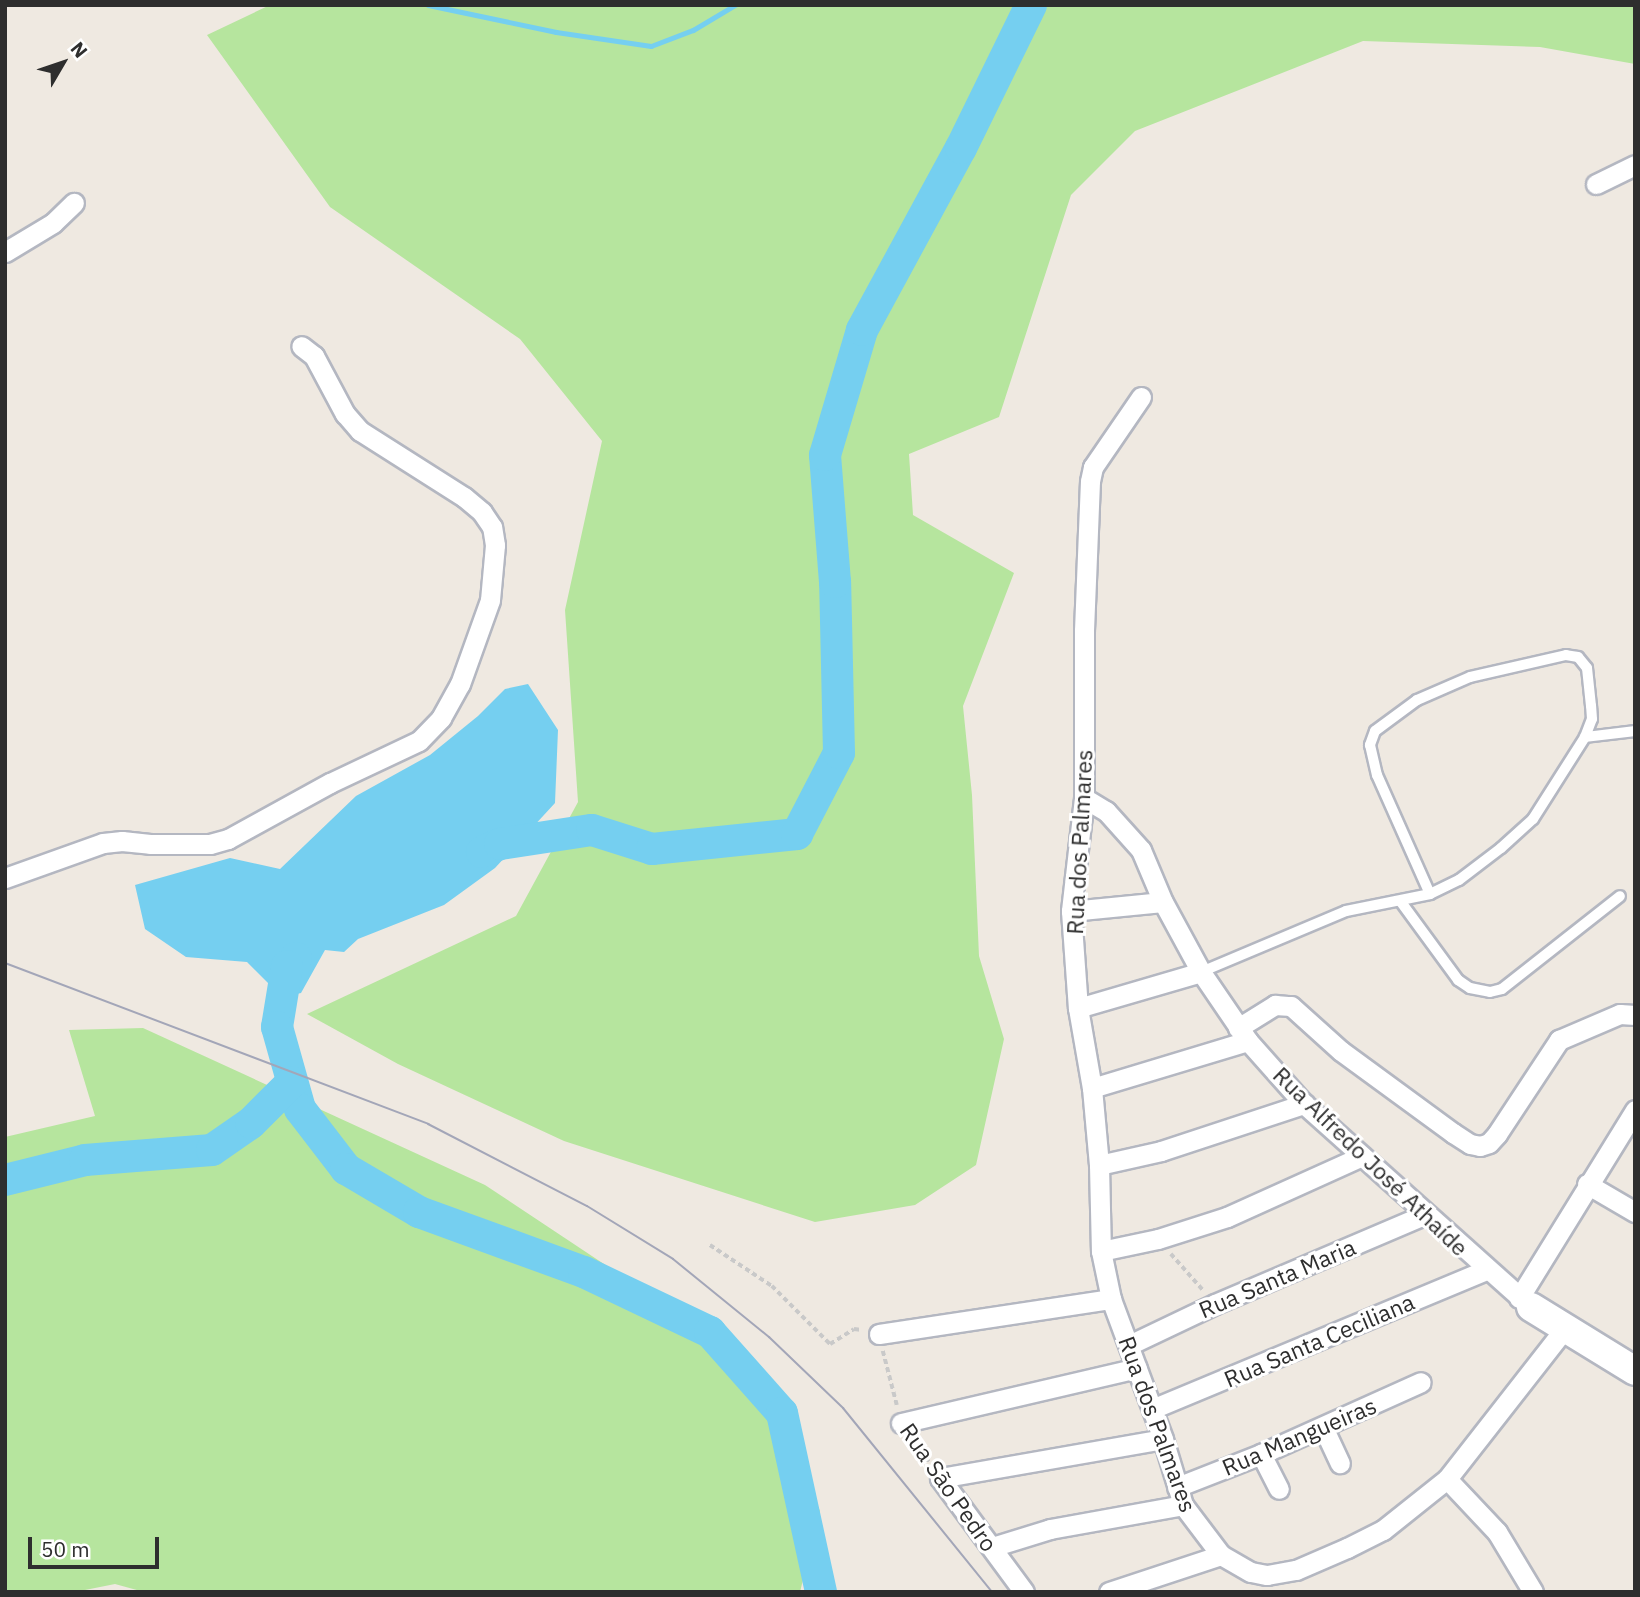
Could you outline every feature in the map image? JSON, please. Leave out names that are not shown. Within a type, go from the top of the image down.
[{"type":"street","points":[[1596,184],[1635,165]]},
{"type":"street","points":[[5,252],[53,223],[74,203]]},
{"type":"street","points":[[5,878],[103,843],[211,844],[228,839],[330,783],[419,741],[441,718],[460,684],[490,600],[495,545],[492,527],[482,512],[464,496],[360,431],[331,391],[314,356],[301,346]]},
{"type":"street","name":"Rua dos Palmares","points":[[1141,397],[1093,467],[1090,481],[1084,617],[1084,798],[1071,911],[1078,1007],[1092,1088],[1100,1165],[1101,1251],[1111,1299],[1163,1439],[1180,1496],[1221,1555],[1251,1572],[1267,1575],[1296,1570],[1383,1530],[1447,1479],[1564,1329]]},
{"type":"street","name":"Rua Alfredo José Athaíde","points":[[1084,798],[1115,820],[1141,850],[1163,902],[1200,972],[1243,1035],[1304,1104],[1486,1270],[1525,1302]]},
{"type":"street","points":[[1071,911],[1163,902]]},
{"type":"street","points":[[1078,1007],[1200,972]]},
{"type":"street","points":[[1092,1088],[1243,1035],[1275,1005],[1292,1006],[1341,1051],[1453,1133],[1470,1144],[1480,1146],[1489,1143],[1497,1134],[1559,1040],[1619,1014],[1635,1015]]},
{"type":"street","points":[[1100,1165],[1161,1151],[1304,1104]]},
{"type":"street","points":[[1635,1110],[1587,1184],[1525,1302],[1564,1329],[1635,1371]]},
{"type":"street","points":[[1101,1251],[1158,1239],[1271,1199],[1362,1156]]},
{"type":"street","points":[[1587,1184],[1635,1212]]},
{"type":"street","name":"Rua Santa Maria","points":[[1129,1345],[1215,1304],[1426,1214]]},
{"type":"street","name":"Rua Santa Ceciliana","points":[[1152,1409],[1486,1270]]},
{"type":"street","points":[[879,1334],[1111,1299]]},
{"type":"street","points":[[901,1423],[1137,1367]]},
{"type":"street","name":"Rua Mangueiras","points":[[992,1547],[1050,1529],[1180,1496],[1261,1454],[1421,1382]]},
{"type":"street","points":[[1323,1427],[1340,1463]]},
{"type":"street","points":[[940,1478],[1163,1439]]},
{"type":"street","points":[[1261,1454],[1279,1489]]},
{"type":"street","name":"Rua São Pedro","points":[[940,1478],[1024,1592]]},
{"type":"street","points":[[1447,1479],[1497,1532],[1533,1592]]},
{"type":"street","points":[[1110,1592],[1221,1555]]},
{"type":"lane","points":[[1200,972],[1346,911],[1430,894],[1476,869],[1533,819],[1585,737],[1592,719],[1587,668],[1578,657],[1566,655],[1470,677],[1417,700],[1375,731],[1370,745],[1377,775],[1430,894]]},
{"type":"lane","points":[[1585,737],[1635,731]]},
{"type":"lane","points":[[1401,902],[1458,980],[1470,988],[1490,992],[1502,989],[1619,896]]},
{"type":"path","points":[[1158,1239],[1215,1304]]},
{"type":"path","points":[[710,1245],[772,1286],[830,1344],[854,1329],[879,1334]]},
{"type":"path","name":"Rua São Pedro","points":[[879,1334],[901,1423],[940,1478]]},
{"type":"green space","points":[[270,5],[1635,5],[1635,64],[1540,47],[1363,41],[1135,131],[1071,195],[999,417],[909,454],[913,515],[1014,573],[963,706],[972,795],[979,956],[1004,1039],[976,1165],[915,1205],[815,1222],[564,1141],[398,1064],[307,1014],[516,916],[578,802],[565,610],[602,441],[520,339],[330,207],[207,35]]},
{"type":"green space","points":[[143,1028],[485,1185],[750,1361],[820,1511],[800,1592],[144,1592],[115,1584],[75,1592],[5,1592],[5,1137],[95,1116],[69,1030]]},
{"type":"water","points":[[528,684],[558,730],[555,803],[495,868],[444,905],[358,939],[344,952],[325,950],[301,993],[270,1000],[271,986],[247,962],[186,957],[145,929],[135,885],[230,858],[280,869],[356,796],[430,755],[478,716],[505,689]]},
{"type":"waterway","points":[[428,5],[556,32],[651,46],[693,30],[735,5]]},
{"type":"waterway","points":[[482,852],[500,844],[592,830],[652,849],[797,834],[839,753],[835,582],[825,455],[862,330],[961,148],[1031,5]]},
{"type":"waterway","points":[[296,958],[287,966],[277,1027],[300,1109],[346,1169],[419,1212],[584,1272],[710,1332],[782,1413],[821,1592]]},
{"type":"waterway","points":[[5,1180],[85,1160],[212,1150],[251,1123],[292,1082]]},
{"type":"tram line","points":[[5,963],[428,1124],[587,1206],[673,1259],[769,1337],[843,1408],[992,1592]]}]
